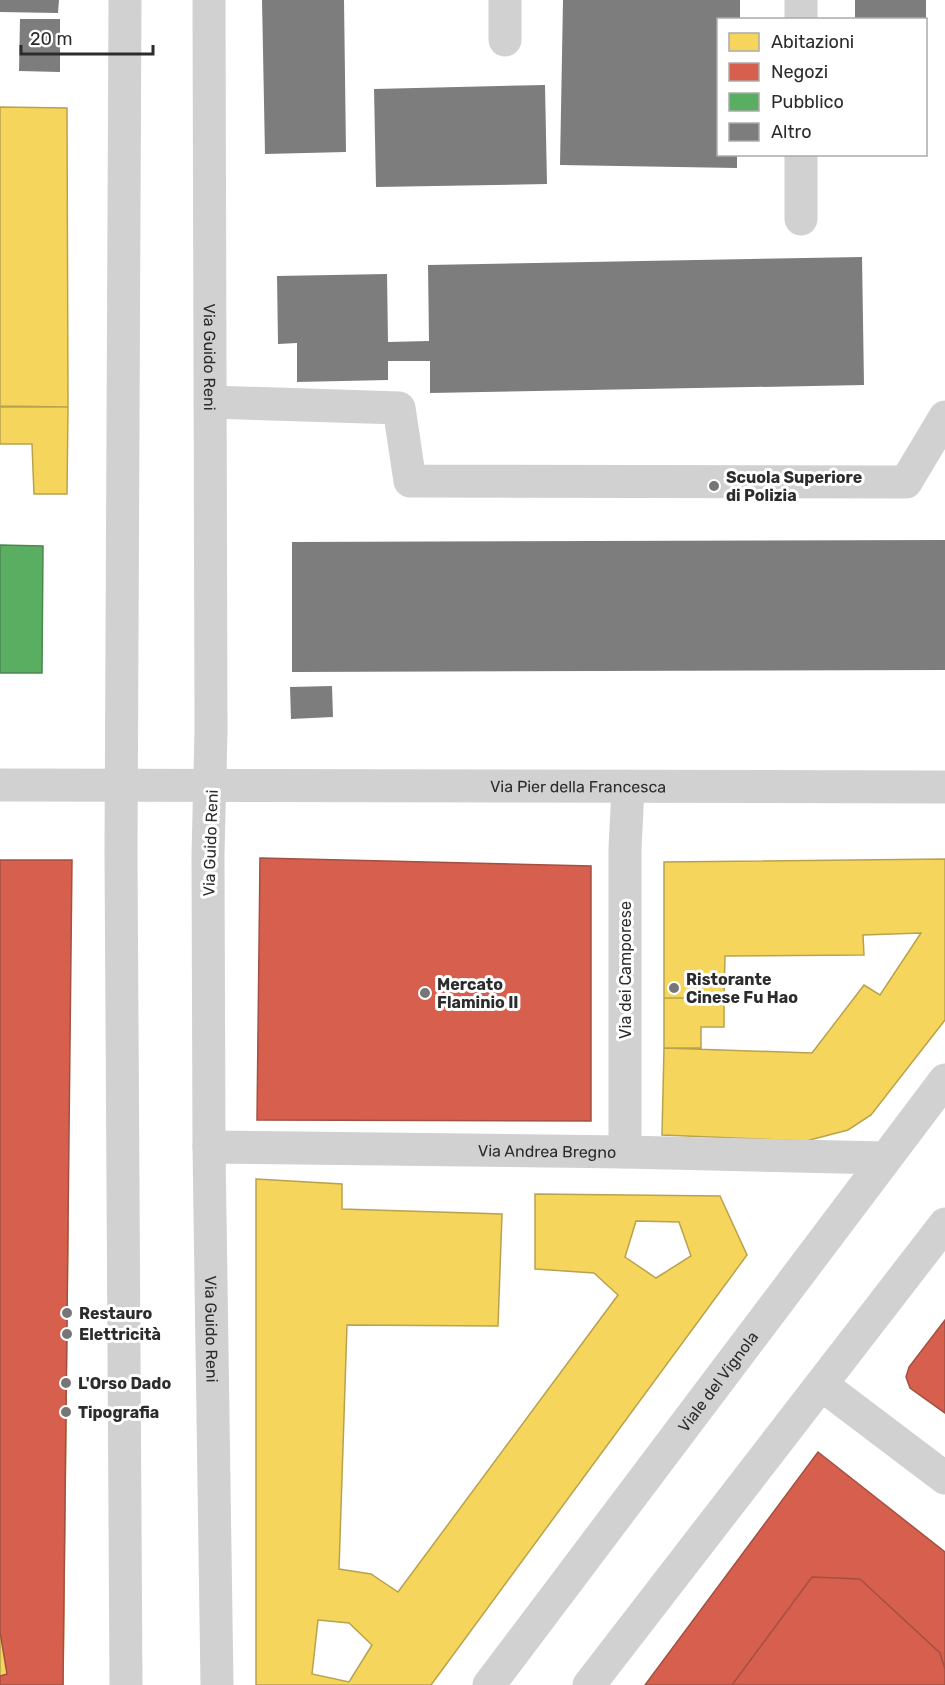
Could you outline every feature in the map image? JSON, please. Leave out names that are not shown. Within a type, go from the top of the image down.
[{"type":"street","points":[[125,0],[121,854],[126,1685]]},
{"type":"street","name":"Via Guido Reni","points":[[209,0],[211,402],[209,1147],[217,1685]]},
{"type":"street","points":[[505,0],[505,40]]},
{"type":"street","points":[[801,0],[801,18]]},
{"type":"street","points":[[801,156],[801,219]]},
{"type":"street","points":[[211,402],[399,408],[410,481],[906,482],[945,417]]},
{"type":"street","name":"Via Pier della Francesca","points":[[0,785],[945,787]]},
{"type":"street","name":"Via dei Camporese","points":[[626,1152],[625,849],[627,788]]},
{"type":"street","name":"Viale del Vignola","points":[[489,1685],[945,1080]]},
{"type":"street","name":"Via Andrea Bregno","points":[[209,1147],[885,1158]]},
{"type":"street","points":[[589,1685],[945,1224]]},
{"type":"street","points":[[822,1385],[945,1478]]},
{"type":"building: Abitazioni","points":[[0,107],[67,108],[68,407],[0,406]]},
{"type":"building: Abitazioni","points":[[0,407],[68,407],[67,494],[34,494],[32,444],[0,444]]},
{"type":"building: Abitazioni","points":[[945,859],[945,1020],[871,1115],[848,1130],[806,1141],[662,1135],[664,1048],[812,1053],[864,985],[880,995],[921,933],[863,935],[864,955],[725,956],[724,998],[664,998],[664,862]]},
{"type":"building: Abitazioni","points":[[664,998],[724,998],[724,1027],[701,1027],[701,1048],[664,1048]]},
{"type":"building: Abitazioni","points":[[256,1179],[342,1184],[342,1209],[502,1214],[498,1326],[347,1325],[339,1569],[371,1574],[398,1592],[618,1295],[594,1273],[535,1269],[535,1194],[720,1196],[747,1255],[431,1685],[256,1685]],"holes":[[[636,1221],[679,1222],[691,1256],[656,1278],[625,1257]],[[318,1620],[349,1623],[372,1645],[349,1682],[312,1674]]]},
{"type":"building: Abitazioni","points":[[0,1220],[68,1222],[67,1324],[0,1322]]},
{"type":"building: Abitazioni","points":[[0,1322],[67,1324],[66,1424],[0,1421]]},
{"type":"building: Abitazioni","points":[[0,1421],[66,1424],[63,1685],[0,1685]]},
{"type":"building: Negozi","name":"Mercato Flaminio II","points":[[260,858],[591,866],[591,1121],[257,1120]]},
{"type":"building: Negozi","points":[[0,860],[72,860],[63,1685],[0,1685],[0,1676],[7,1674],[0,1632]]},
{"type":"building: Negozi","points":[[945,1320],[945,1413],[910,1388],[906,1377],[909,1367]]},
{"type":"building: Negozi","points":[[945,1320],[945,1413],[910,1388],[906,1377],[909,1367]]},
{"type":"building: Negozi","points":[[818,1452],[945,1552],[945,1669],[940,1653],[860,1579],[812,1577],[732,1685],[645,1685]]},
{"type":"building: Negozi","points":[[818,1452],[945,1552],[945,1685],[645,1685]]},
{"type":"building: Pubblico","points":[[0,545],[43,546],[42,673],[0,673]]},
{"type":"building: Altro","points":[[0,0],[59,0],[58,13],[0,12]]},
{"type":"building: Altro","points":[[262,0],[344,0],[346,152],[265,154]]},
{"type":"building: Altro","points":[[563,0],[740,0],[740,18],[717,18],[717,156],[737,156],[737,168],[560,165]]},
{"type":"building: Altro","points":[[855,0],[926,0],[926,18],[855,18]]},
{"type":"building: Altro","points":[[20,19],[60,19],[60,72],[19,71]]},
{"type":"building: Altro","points":[[545,85],[547,184],[376,187],[374,89]]},
{"type":"building: Altro","points":[[862,257],[864,385],[430,393],[430,361],[388,361],[388,380],[297,382],[297,343],[278,344],[277,276],[387,274],[388,342],[429,341],[428,265]]},
{"type":"building: Altro","points":[[945,540],[945,670],[292,672],[292,542]]},
{"type":"building: Altro","points":[[332,686],[333,717],[291,719],[290,687]]},
{"type":"place","name":"Scuola Superiore di Polizia","points":[[714,486]]},
{"type":"place","name":"Ristorante Cinese Fu Hao","points":[[674,988]]},
{"type":"place","name":"Mercato Flaminio II","points":[[425,993]]},
{"type":"place","name":"Restauro","points":[[67,1313]]},
{"type":"place","name":"Elettricità","points":[[67,1334]]},
{"type":"place","name":"L'Orso Dado","points":[[66,1383]]},
{"type":"place","name":"Tipografia","points":[[66,1412]]}]
